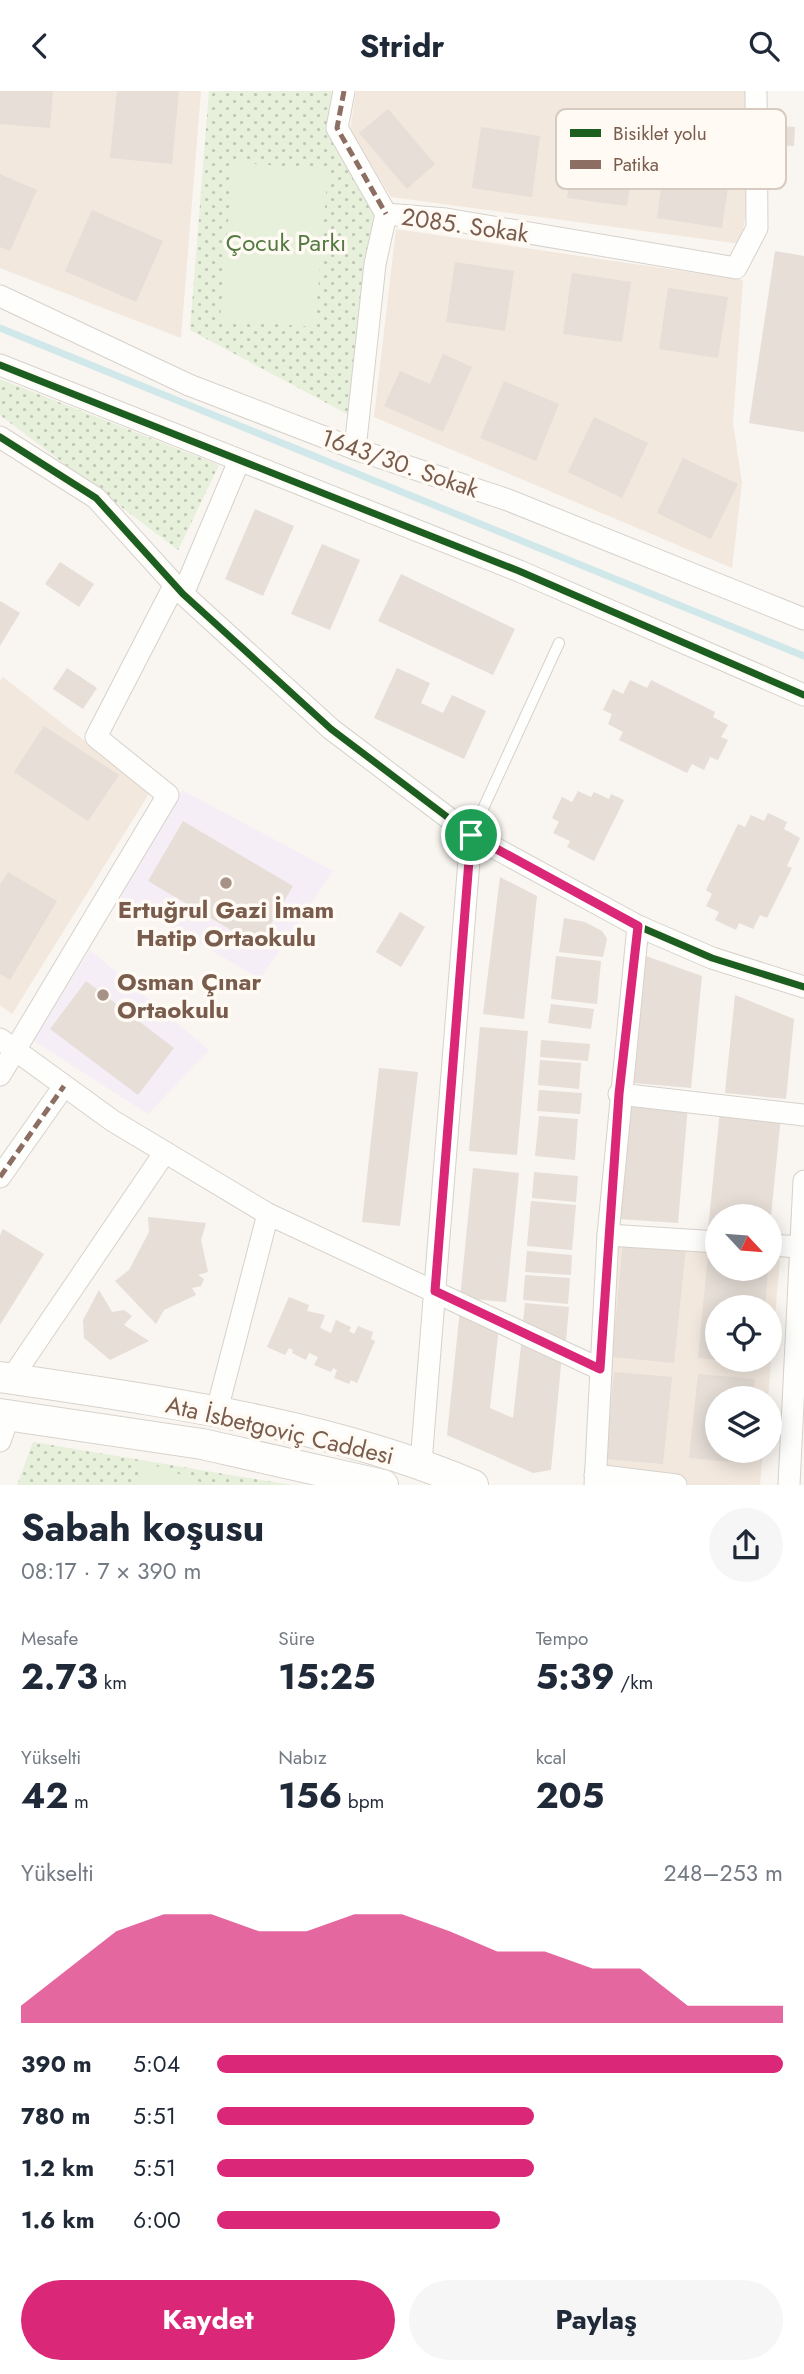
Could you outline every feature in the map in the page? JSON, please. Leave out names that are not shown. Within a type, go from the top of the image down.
[{"type":"main road","name":"Ata İsbetgoviç Caddesi","points":[[6,1378],[217,1411],[421,1463],[473,1485]]},
{"type":"main road","name":"Ata İsbetgoviç Caddesi","points":[[3,1423],[202,1444],[383,1485]]},
{"type":"street","points":[[344,91],[337,128],[386,214]]},
{"type":"street","name":"2085. Sokak","points":[[755,91],[755,109]]},
{"type":"street","name":"2085. Sokak","points":[[355,449],[374,264],[386,214],[446,219],[736,268],[757,228],[756,189]]},
{"type":"street","name":"1643/30. Sokak","points":[[0,296],[189,385],[355,449],[509,501],[804,619]]},
{"type":"street","points":[[0,365],[519,571],[804,695]]},
{"type":"street","points":[[0,437],[96,498],[179,589],[331,729],[471,835],[638,926],[712,958],[804,987]]},
{"type":"street","points":[[0,1075],[8,1045],[168,795],[96,737],[179,589],[239,461]]},
{"type":"street","points":[[421,1463],[471,835]]},
{"type":"street","points":[[638,926],[619,1094],[608,1235],[595,1480],[676,1485]]},
{"type":"street","points":[[8,1045],[113,1121],[268,1214],[600,1369]]},
{"type":"street","points":[[0,1177],[64,1086]]},
{"type":"street","points":[[619,1094],[804,1115]]},
{"type":"street","points":[[6,1378],[165,1152]]},
{"type":"street","points":[[789,1485],[804,1181]]},
{"type":"street","points":[[217,1411],[268,1214]]},
{"type":"street","points":[[608,1235],[705,1241]]},
{"type":"street","points":[[782,1241],[802,1235]]},
{"type":"lane","points":[[471,835],[559,643]]},
{"type":"shaded area","points":[[0,91],[201,91],[181,338],[0,268]]},
{"type":"shaded area","points":[[356,91],[748,91],[749,109],[556,109],[556,189],[750,189],[741,244],[391,197],[350,131]]},
{"type":"shaded area","points":[[396,229],[743,280],[733,423],[742,483],[732,568],[374,417]]},
{"type":"shaded area","points":[[3,677],[150,792],[12,1014],[0,1005],[0,681]]},
{"type":"shaded area","name":"Ertuğrul Gazi İmam Hatip Ortaokulu","points":[[182,790],[333,871],[260,979],[119,896]]},
{"type":"shaded area","name":"Osman Çınar Ortaokulu","points":[[90,950],[209,1050],[148,1114],[33,1040]]},
{"type":"shaded area","points":[[614,1239],[705,1243],[705,1281],[778,1281],[777,1295],[705,1295],[705,1372],[770,1372],[769,1386],[705,1386],[705,1463],[762,1463],[760,1485],[587,1485]]},
{"type":"green space","name":"Çocuk Parkı","points":[[209,91],[337,91],[332,130],[380,214],[351,416],[190,330]]},
{"type":"green space","points":[[233,162],[328,170],[315,327],[220,320]]},
{"type":"green space","points":[[0,379],[219,465],[178,550],[0,415]]},
{"type":"green space","points":[[33,1442],[291,1485],[17,1485]]},
{"type":"green space","points":[[143,1461],[206,1484],[206,1485],[134,1485]]},
{"type":"building","points":[[0,91],[53,91],[50,128],[0,124]]},
{"type":"building","points":[[117,91],[179,91],[172,164],[110,158]]},
{"type":"building","points":[[388,109],[435,164],[407,189],[359,133]]},
{"type":"building","points":[[786,126],[795,127],[794,146],[786,146]]},
{"type":"building","points":[[481,127],[540,136],[532,197],[472,188]]},
{"type":"building","points":[[0,174],[37,190],[10,251],[0,247]]},
{"type":"building","points":[[568,189],[630,189],[627,206],[567,198]]},
{"type":"building","points":[[661,189],[728,189],[722,228],[657,218]]},
{"type":"building","points":[[92,210],[163,241],[136,302],[65,271]]},
{"type":"building","points":[[775,251],[804,256],[804,432],[749,423]]},
{"type":"building","points":[[455,262],[514,271],[505,331],[446,322]]},
{"type":"building","points":[[572,273],[631,282],[622,342],[563,334]]},
{"type":"building","points":[[668,288],[728,297],[718,358],[659,349]]},
{"type":"building","points":[[443,354],[472,367],[443,432],[384,406],[400,371],[430,384]]},
{"type":"building","points":[[504,381],[559,404],[536,461],[480,438]]},
{"type":"building","points":[[594,417],[648,443],[622,498],[568,472]]},
{"type":"building","points":[[683,458],[738,484],[711,539],[657,513]]},
{"type":"building","points":[[255,509],[294,526],[263,596],[225,579]]},
{"type":"building","points":[[322,544],[360,560],[330,630],[291,614]]},
{"type":"building","points":[[60,562],[94,584],[79,607],[45,584]]},
{"type":"building","points":[[401,574],[515,629],[493,675],[378,621]]},
{"type":"building","points":[[0,601],[20,613],[0,646]]},
{"type":"building","points":[[67,668],[97,688],[83,709],[53,689]]},
{"type":"building","points":[[397,668],[430,683],[421,703],[443,713],[452,695],[486,711],[464,759],[374,718]]},
{"type":"building","points":[[630,680],[647,688],[651,680],[715,712],[713,717],[728,725],[721,737],[728,740],[718,760],[710,757],[704,770],[692,764],[687,773],[619,740],[623,732],[608,724],[612,714],[603,710],[613,689],[623,694]]},
{"type":"building","points":[[44,726],[119,775],[88,821],[14,772]]},
{"type":"building","points":[[578,791],[591,797],[594,792],[609,799],[611,794],[624,800],[594,861],[567,847],[570,841],[553,833],[559,822],[552,818],[562,797],[572,802]]},
{"type":"building","points":[[768,813],[787,822],[784,829],[800,838],[787,866],[792,868],[767,918],[760,915],[753,929],[739,923],[736,930],[715,920],[719,912],[706,906],[712,894],[706,890],[738,824],[745,827],[751,815],[764,821]]},
{"type":"building","name":"Ertuğrul Gazi İmam Hatip Ortaokulu","points":[[183,821],[293,886],[258,946],[148,881]]},
{"type":"building","points":[[8,872],[57,901],[10,980],[0,974],[0,885]]},
{"type":"building","points":[[500,877],[537,896],[524,1019],[483,1014]]},
{"type":"building","points":[[400,912],[425,927],[401,967],[376,952]]},
{"type":"building","points":[[564,918],[585,922],[602,931],[607,939],[603,957],[559,952]]},
{"type":"building","points":[[556,956],[601,961],[597,1004],[551,999]]},
{"type":"building","points":[[646,956],[702,976],[691,1088],[634,1083]]},
{"type":"building","name":"Osman Çınar Ortaokulu","points":[[86,981],[174,1048],[138,1095],[50,1029]]},
{"type":"building","points":[[735,995],[794,1019],[786,1099],[725,1093]]},
{"type":"building","points":[[551,1004],[594,1009],[591,1029],[548,1023]]},
{"type":"building","points":[[480,1027],[528,1031],[517,1155],[469,1151]]},
{"type":"building","points":[[541,1040],[590,1044],[588,1061],[540,1057]]},
{"type":"building","points":[[540,1060],[581,1063],[579,1089],[538,1085]]},
{"type":"building","points":[[379,1068],[418,1072],[400,1226],[362,1222]]},
{"type":"building","points":[[539,1090],[582,1093],[580,1114],[537,1111]]},
{"type":"building","points":[[628,1100],[688,1105],[678,1223],[619,1219]]},
{"type":"building","points":[[720,1110],[781,1116],[772,1204],[711,1204]]},
{"type":"building","points":[[539,1116],[578,1119],[575,1160],[535,1156]]},
{"type":"building","points":[[473,1168],[519,1173],[506,1302],[460,1298]]},
{"type":"building","points":[[534,1172],[578,1176],[576,1202],[532,1198]]},
{"type":"building","points":[[531,1201],[576,1205],[572,1250],[527,1246]]},
{"type":"building","points":[[148,1217],[206,1223],[201,1240],[208,1272],[198,1275],[204,1279],[201,1286],[192,1288],[196,1295],[164,1310],[156,1324],[115,1281],[129,1270],[149,1232]]},
{"type":"building","points":[[3,1229],[44,1254],[0,1325],[0,1235]]},
{"type":"building","points":[[623,1240],[686,1246],[674,1363],[612,1357]]},
{"type":"building","points":[[527,1251],[572,1255],[571,1275],[525,1272]]},
{"type":"building","points":[[525,1275],[570,1278],[568,1304],[523,1300]]},
{"type":"building","points":[[705,1281],[767,1281],[766,1295],[705,1295],[705,1359],[698,1358]]},
{"type":"building","points":[[99,1290],[112,1312],[124,1310],[132,1316],[124,1325],[149,1341],[110,1360],[84,1338],[83,1320]]},
{"type":"building","points":[[289,1297],[309,1305],[307,1311],[325,1315],[320,1328],[331,1333],[336,1320],[351,1327],[349,1331],[354,1334],[358,1326],[373,1332],[371,1339],[375,1341],[357,1383],[351,1380],[349,1384],[334,1378],[337,1370],[333,1368],[331,1372],[314,1365],[318,1357],[309,1353],[306,1360],[292,1353],[293,1350],[289,1348],[285,1355],[267,1347]]},
{"type":"building","points":[[525,1303],[569,1307],[565,1352],[522,1332]]},
{"type":"building","points":[[460,1309],[499,1327],[490,1408],[513,1418],[522,1337],[562,1355],[551,1470],[533,1473],[447,1435]]},
{"type":"building","points":[[614,1372],[672,1377],[663,1464],[606,1459]]},
{"type":"building","points":[[698,1374],[755,1379],[754,1386],[705,1386],[705,1459],[689,1458]]},
{"type":"waterway","points":[[0,328],[804,656]]},
{"type":"marked path","points":[[344,91],[337,128],[386,214]]},
{"type":"marked path","points":[[0,1177],[64,1086]]},
{"type":"cycle path","points":[[0,365],[519,571],[804,695]]},
{"type":"cycle path","points":[[0,437],[96,498],[183,594],[331,729],[471,835],[638,926],[712,958],[804,987]]},
{"type":"place","name":"Ertuğrul Gazi İmam Hatip Ortaokulu","points":[[226,883]]},
{"type":"place","name":"Osman Çınar Ortaokulu","points":[[103,995]]},
{"type":"route","points":[[471,835],[638,926],[619,1094],[600,1369],[435,1291],[471,835]]}]
